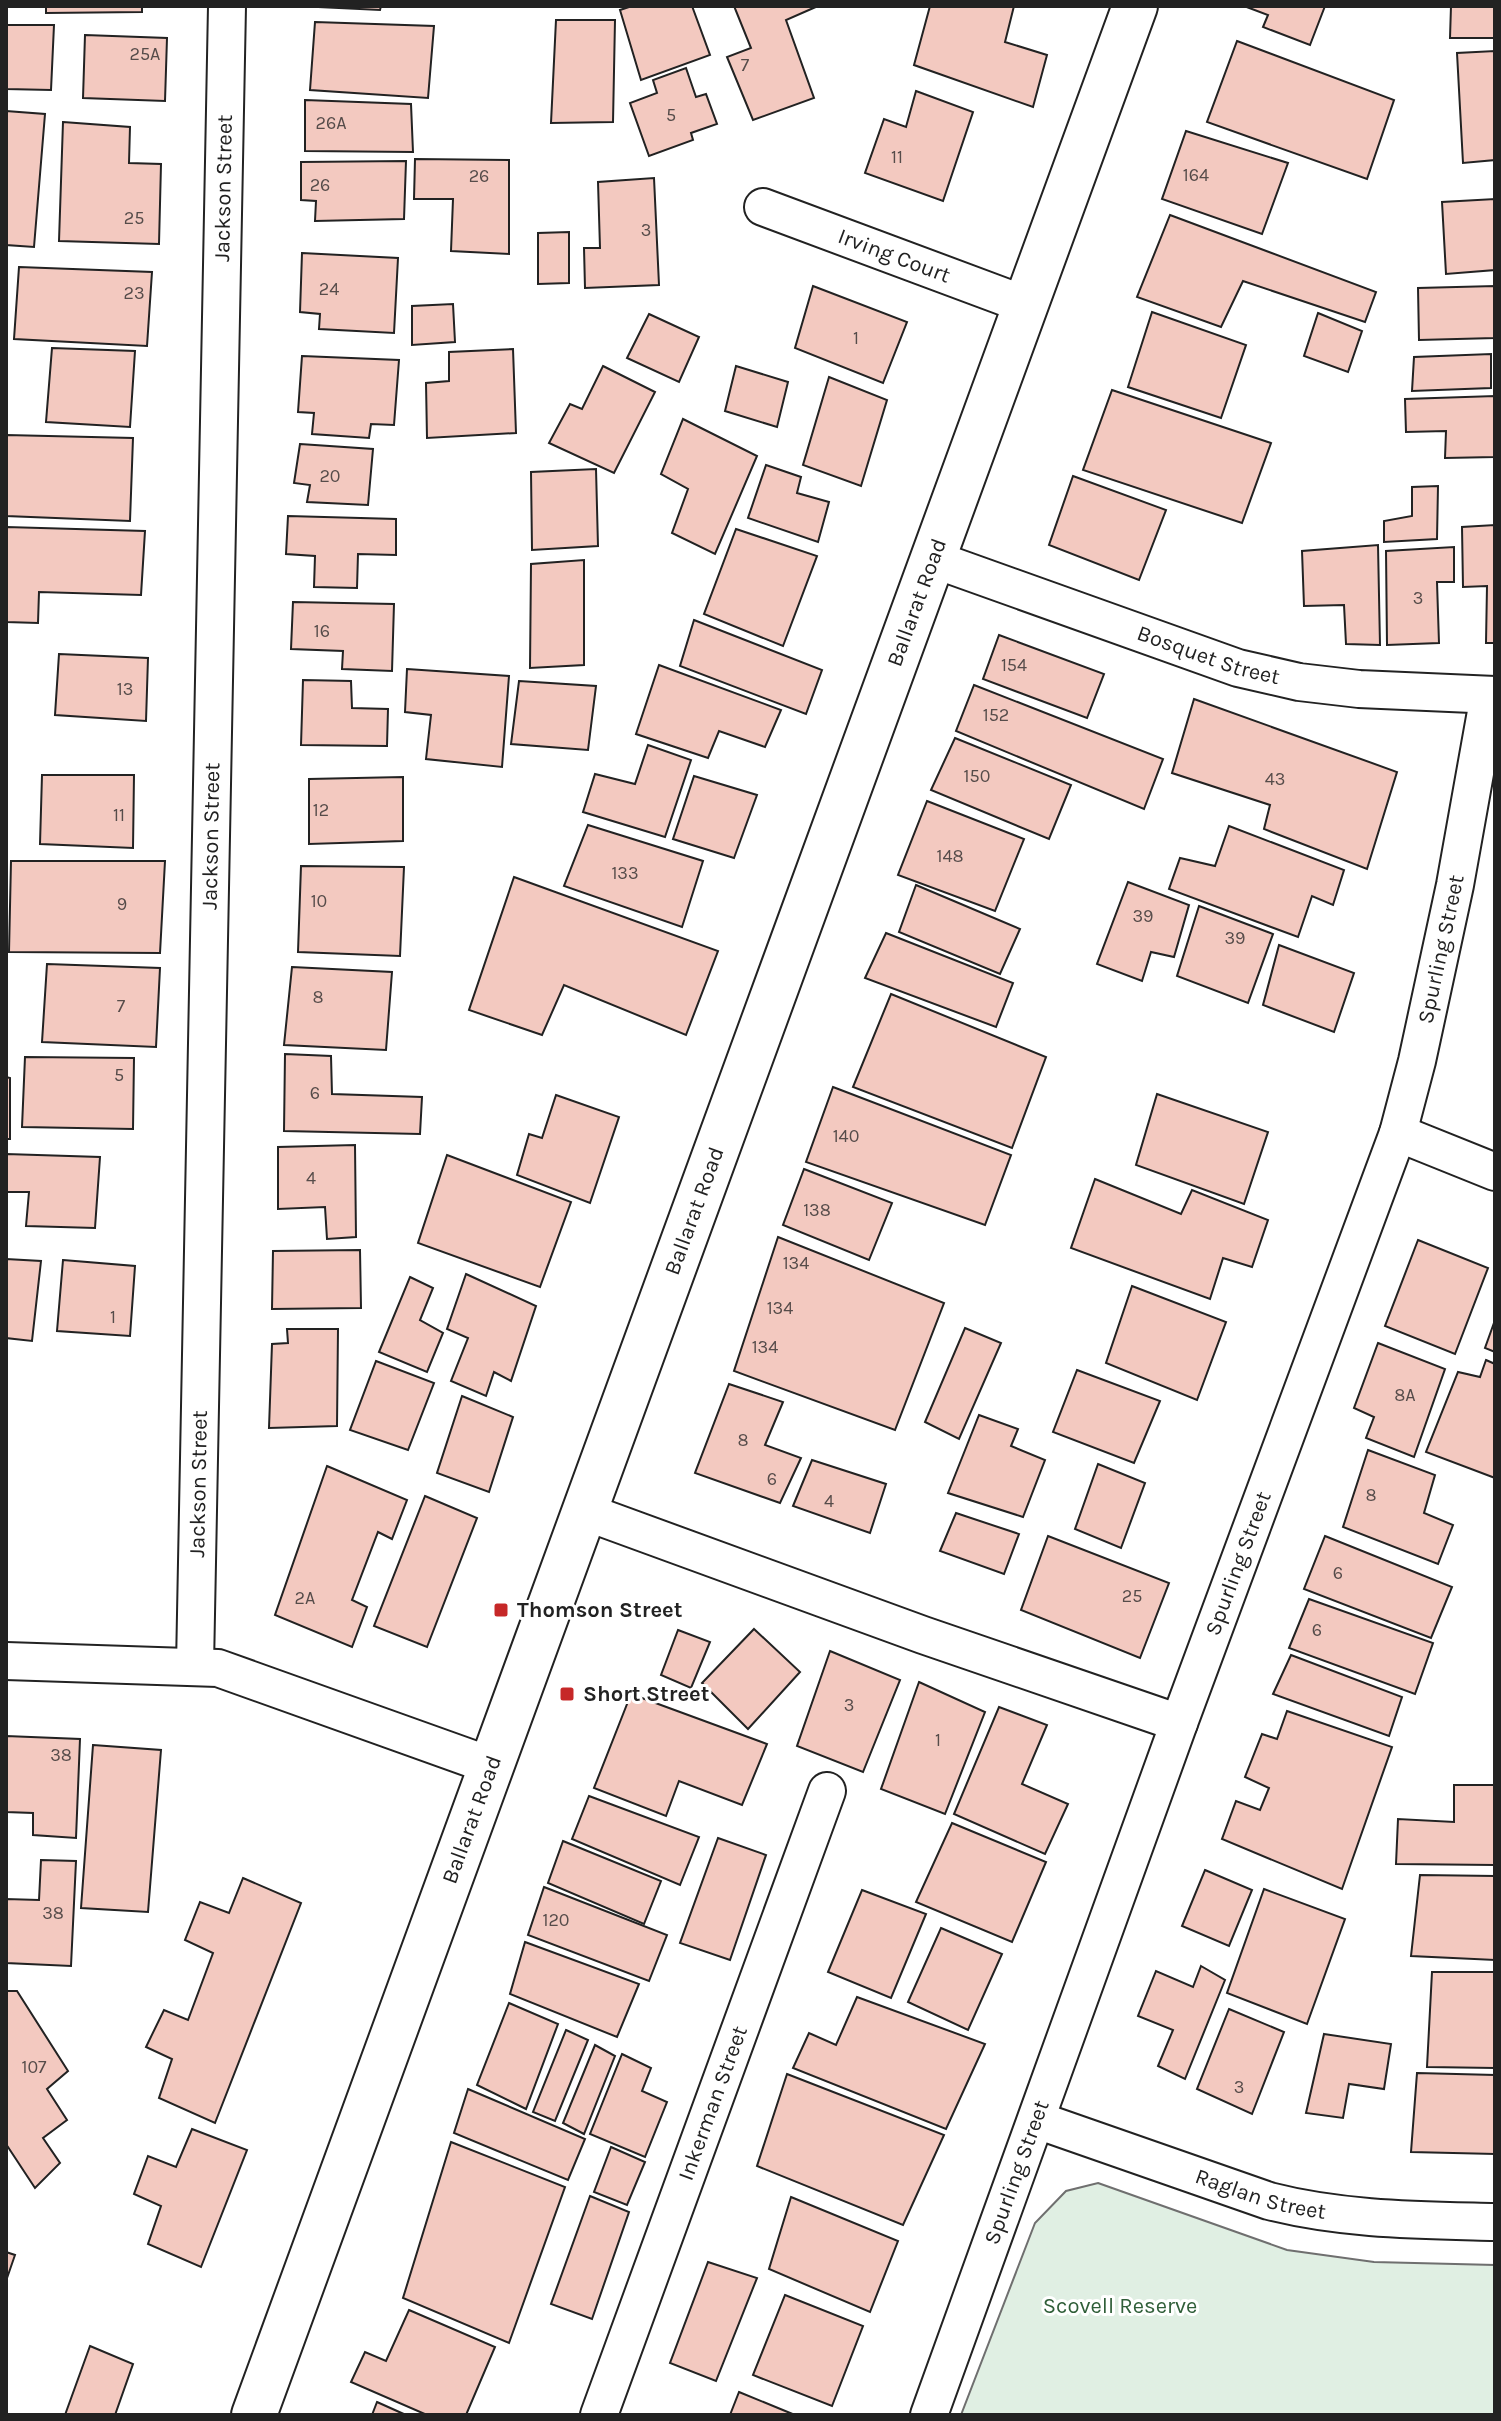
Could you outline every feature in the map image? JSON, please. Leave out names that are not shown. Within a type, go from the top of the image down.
[{"type":"highway","name":"Ballarat Road","points":[[254,2415],[1135,6]]},
{"type":"street","name":"Jackson Street","points":[[195,1666],[227,6]]},
{"type":"street","name":"Irving Court","points":[[763,207],[1026,305]]},
{"type":"street","name":"Bosquet Street","points":[[933,559],[1238,668],[1299,682],[1359,689],[1492,695]]},
{"type":"street","name":"Spurling Street","points":[[929,2415],[1179,1723],[1398,1133],[1452,900],[1492,695]]},
{"type":"street","points":[[1398,1133],[1495,1172]]},
{"type":"street","points":[[586,1512],[923,1635],[1179,1723]]},
{"type":"street","points":[[6,1661],[218,1668],[492,1766]]},
{"type":"street","name":"Inkerman Street","points":[[599,2415],[827,1791]]},
{"type":"street","name":"Raglan Street","points":[[1037,2120],[1269,2201],[1307,2210],[1355,2217],[1495,2222]]},
{"type":"green space","name":"Scovell Reserve","points":[[1098,2183],[1287,2250],[1374,2262],[1495,2265],[1495,2415],[961,2415],[1035,2223],[1066,2191]]},
{"type":"building","points":[[46,6],[142,6],[142,12],[46,13]]},
{"type":"building","points":[[297,6],[381,6],[380,10]]},
{"type":"building","points":[[632,6],[692,6],[710,55],[641,80],[620,10]]},
{"type":"building","points":[[734,6],[818,6],[786,20],[814,98],[753,120],[727,57],[751,48]]},
{"type":"building","points":[[930,6],[1014,6],[1005,42],[1047,55],[1033,107],[914,65]]},
{"type":"building","points":[[1244,6],[1325,6],[1310,45],[1263,27],[1268,15]]},
{"type":"building","points":[[1451,6],[1495,6],[1495,38],[1450,38]]},
{"type":"building","points":[[556,20],[615,20],[613,122],[551,123]]},
{"type":"building","points":[[315,22],[434,26],[428,98],[310,90]]},
{"type":"building","points":[[6,25],[54,25],[51,90],[6,89]]},
{"type":"building","points":[[85,35],[167,38],[165,101],[83,98]]},
{"type":"building","points":[[1237,41],[1394,100],[1367,179],[1207,122]]},
{"type":"building","points":[[1495,51],[1495,160],[1463,163],[1457,53]]},
{"type":"building","points":[[686,68],[696,97],[706,94],[717,124],[691,133],[693,140],[649,156],[630,103],[657,93],[653,80]]},
{"type":"building","points":[[916,91],[973,112],[943,201],[865,173],[884,119],[906,127]]},
{"type":"building","points":[[305,100],[411,104],[413,152],[305,151]]},
{"type":"building","points":[[6,111],[45,114],[34,247],[6,245]]},
{"type":"building","points":[[63,122],[130,127],[129,163],[161,164],[159,244],[59,241]]},
{"type":"building","points":[[1186,131],[1288,163],[1262,234],[1162,199]]},
{"type":"building","points":[[415,159],[509,160],[509,254],[451,251],[453,199],[414,199]]},
{"type":"building","points":[[406,161],[404,219],[315,221],[316,201],[301,200],[301,162]]},
{"type":"building","points":[[654,178],[659,285],[585,288],[584,248],[600,248],[598,182]]},
{"type":"building","points":[[1495,199],[1495,270],[1446,274],[1442,202]]},
{"type":"building","points":[[1170,215],[1376,292],[1365,322],[1243,281],[1221,327],[1137,297]]},
{"type":"building","points":[[569,232],[569,283],[538,284],[538,233]]},
{"type":"building","points":[[302,253],[398,258],[394,333],[319,329],[320,314],[300,312]]},
{"type":"building","points":[[19,267],[152,272],[147,346],[14,339]]},
{"type":"building","points":[[813,286],[907,322],[883,383],[795,348]]},
{"type":"building","points":[[1495,286],[1495,338],[1419,340],[1418,288]]},
{"type":"building","points":[[453,304],[455,342],[412,345],[412,306]]},
{"type":"building","points":[[1152,312],[1246,345],[1221,418],[1128,387]]},
{"type":"building","points":[[1318,313],[1362,331],[1348,372],[1304,356]]},
{"type":"building","points":[[649,314],[699,337],[679,382],[627,358]]},
{"type":"building","points":[[52,348],[135,351],[130,427],[46,422]]},
{"type":"building","points":[[513,349],[516,433],[427,438],[426,383],[449,381],[449,352]]},
{"type":"building","points":[[1491,354],[1491,388],[1412,391],[1414,357]]},
{"type":"building","points":[[302,356],[399,360],[394,425],[371,424],[369,438],[312,434],[314,413],[298,412]]},
{"type":"building","points":[[603,366],[655,392],[614,473],[549,443],[570,404],[582,409]]},
{"type":"building","points":[[736,366],[788,382],[777,427],[725,411]]},
{"type":"building","points":[[829,377],[887,400],[861,486],[803,465]]},
{"type":"building","points":[[1112,390],[1271,443],[1242,523],[1083,470]]},
{"type":"building","points":[[1495,396],[1495,457],[1445,458],[1446,431],[1406,432],[1405,399]]},
{"type":"building","points":[[683,419],[757,456],[715,554],[672,533],[688,489],[661,474]]},
{"type":"building","points":[[6,435],[133,438],[130,521],[6,516]]},
{"type":"building","points":[[300,444],[373,449],[368,505],[307,502],[310,485],[294,483]]},
{"type":"building","points":[[766,465],[801,477],[797,493],[829,502],[818,542],[748,518]]},
{"type":"building","points":[[596,469],[598,546],[532,550],[531,472]]},
{"type":"building","points":[[1073,476],[1166,510],[1139,580],[1049,545]]},
{"type":"building","points":[[1438,486],[1437,539],[1384,542],[1384,521],[1412,516],[1412,487]]},
{"type":"building","points":[[288,516],[396,519],[396,555],[358,554],[357,588],[314,587],[315,556],[286,554]]},
{"type":"building","points":[[1495,525],[1495,643],[1486,643],[1487,586],[1463,587],[1462,527]]},
{"type":"building","points":[[6,527],[145,531],[141,595],[39,592],[38,623],[6,622]]},
{"type":"building","points":[[736,529],[817,556],[783,646],[704,614]]},
{"type":"building","points":[[1378,545],[1380,645],[1346,644],[1344,605],[1304,606],[1302,551]]},
{"type":"building","points":[[1454,547],[1454,582],[1437,582],[1439,643],[1387,645],[1386,551]]},
{"type":"building","points":[[584,560],[584,665],[530,668],[531,564]]},
{"type":"building","points":[[293,602],[394,604],[392,671],[342,669],[343,651],[291,649]]},
{"type":"building","points":[[694,620],[822,670],[806,714],[680,666]]},
{"type":"building","points":[[999,635],[1104,674],[1087,718],[983,679]]},
{"type":"building","points":[[59,654],[148,658],[146,721],[55,715]]},
{"type":"building","points":[[659,665],[781,710],[765,747],[719,731],[708,758],[636,734]]},
{"type":"building","points":[[407,669],[509,676],[502,767],[426,759],[431,715],[405,712]]},
{"type":"building","points":[[303,680],[351,681],[352,708],[388,709],[387,746],[301,745]]},
{"type":"building","points":[[519,681],[596,686],[588,750],[511,744]]},
{"type":"building","points":[[974,685],[1163,759],[1144,809],[956,731]]},
{"type":"building","points":[[1194,699],[1397,772],[1367,869],[1264,829],[1270,805],[1172,773]]},
{"type":"building","points":[[955,738],[1071,785],[1049,839],[931,790]]},
{"type":"building","points":[[648,745],[691,760],[665,837],[583,812],[595,774],[635,784]]},
{"type":"building","points":[[42,775],[134,775],[133,848],[40,844]]},
{"type":"building","points":[[694,776],[757,795],[734,858],[673,839]]},
{"type":"building","points":[[403,777],[403,841],[309,844],[309,779]]},
{"type":"building","points":[[927,801],[1024,839],[995,911],[898,875]]},
{"type":"building","points":[[588,825],[703,861],[682,927],[564,886]]},
{"type":"building","points":[[1229,826],[1344,870],[1333,905],[1312,896],[1298,937],[1169,889],[1180,858],[1215,866]]},
{"type":"building","points":[[11,861],[165,861],[160,953],[9,952]]},
{"type":"building","points":[[301,866],[404,867],[400,956],[298,952]]},
{"type":"building","points":[[514,877],[718,951],[686,1035],[564,985],[542,1035],[469,1010]]},
{"type":"building","points":[[1128,882],[1189,905],[1174,957],[1151,952],[1142,981],[1097,964]]},
{"type":"building","points":[[916,885],[1020,929],[1000,974],[899,932]]},
{"type":"building","points":[[1199,906],[1273,934],[1248,1003],[1177,976]]},
{"type":"building","points":[[886,933],[1013,983],[996,1027],[865,978]]},
{"type":"building","points":[[1279,945],[1354,973],[1334,1032],[1263,1005]]},
{"type":"building","points":[[47,964],[160,968],[156,1047],[42,1042]]},
{"type":"building","points":[[292,967],[392,972],[386,1050],[284,1045]]},
{"type":"building","points":[[891,994],[1046,1057],[1012,1148],[853,1087]]},
{"type":"building","points":[[285,1054],[331,1056],[332,1094],[422,1097],[420,1134],[284,1131]]},
{"type":"building","points":[[25,1057],[134,1058],[133,1129],[22,1127]]},
{"type":"building","points":[[6,1077],[10,1078],[10,1139],[6,1139]]},
{"type":"building","points":[[833,1087],[1011,1155],[985,1225],[806,1162]]},
{"type":"building","points":[[1157,1094],[1268,1132],[1244,1204],[1136,1165]]},
{"type":"building","points":[[556,1095],[619,1117],[590,1203],[517,1175],[529,1134],[542,1138]]},
{"type":"building","points":[[355,1145],[356,1237],[327,1239],[325,1207],[278,1209],[278,1147]]},
{"type":"building","points":[[6,1154],[100,1157],[95,1228],[26,1226],[29,1192],[6,1192]]},
{"type":"building","points":[[447,1155],[571,1202],[540,1287],[418,1243]]},
{"type":"building","points":[[804,1169],[892,1203],[869,1260],[783,1225]]},
{"type":"building","points":[[1095,1179],[1181,1214],[1192,1190],[1268,1220],[1252,1267],[1223,1258],[1210,1299],[1071,1248]]},
{"type":"building","points":[[778,1237],[944,1303],[895,1430],[734,1371]]},
{"type":"building","points":[[1418,1240],[1488,1268],[1455,1354],[1385,1326]]},
{"type":"building","points":[[360,1250],[361,1308],[272,1309],[273,1251]]},
{"type":"building","points":[[6,1259],[41,1261],[32,1341],[6,1338]]},
{"type":"building","points":[[63,1260],[135,1266],[130,1336],[57,1331]]},
{"type":"building","points":[[466,1274],[536,1306],[511,1381],[494,1372],[486,1396],[451,1381],[468,1338],[447,1329]]},
{"type":"building","points":[[410,1277],[433,1288],[420,1320],[443,1333],[427,1372],[379,1352]]},
{"type":"building","points":[[1132,1286],[1226,1322],[1197,1400],[1106,1363]]},
{"type":"building","points":[[1495,1320],[1495,1352],[1485,1348]]},
{"type":"building","points":[[965,1328],[1001,1343],[959,1439],[925,1422]]},
{"type":"building","points":[[287,1329],[338,1329],[337,1426],[269,1428],[272,1344],[288,1343]]},
{"type":"building","points":[[1378,1343],[1445,1369],[1414,1457],[1366,1438],[1374,1417],[1354,1408]]},
{"type":"building","points":[[1486,1360],[1495,1364],[1495,1478],[1426,1452],[1458,1372],[1480,1377]]},
{"type":"building","points":[[376,1361],[434,1383],[408,1450],[350,1430]]},
{"type":"building","points":[[1077,1370],[1160,1401],[1134,1463],[1053,1432]]},
{"type":"building","points":[[729,1384],[783,1402],[765,1445],[801,1458],[780,1503],[695,1473]]},
{"type":"building","points":[[462,1396],[513,1417],[489,1492],[437,1473]]},
{"type":"building","points":[[979,1415],[1018,1429],[1011,1446],[1045,1460],[1023,1517],[948,1493]]},
{"type":"building","points":[[1368,1450],[1435,1475],[1424,1513],[1453,1525],[1438,1564],[1343,1527]]},
{"type":"building","points":[[812,1460],[886,1484],[870,1533],[793,1506]]},
{"type":"building","points":[[1098,1464],[1145,1483],[1121,1548],[1075,1529]]},
{"type":"building","points":[[327,1466],[407,1500],[392,1539],[378,1532],[352,1600],[367,1607],[352,1647],[275,1615]]},
{"type":"building","points":[[425,1496],[477,1518],[427,1647],[374,1626]]},
{"type":"building","points":[[956,1513],[1019,1534],[1004,1574],[940,1551]]},
{"type":"building","points":[[1048,1536],[1169,1583],[1140,1658],[1021,1610]]},
{"type":"building","points":[[1325,1536],[1452,1587],[1431,1638],[1304,1589]]},
{"type":"building","points":[[1309,1599],[1433,1643],[1415,1694],[1289,1648]]},
{"type":"building","points":[[754,1629],[800,1672],[748,1729],[702,1683]]},
{"type":"building","points":[[678,1630],[710,1642],[691,1688],[661,1675]]},
{"type":"building","points":[[830,1651],[900,1680],[863,1772],[797,1746]]},
{"type":"building","points":[[1291,1655],[1402,1697],[1389,1736],[1273,1694]]},
{"type":"building","points":[[919,1682],[985,1712],[945,1814],[881,1789]]},
{"type":"building","points":[[631,1694],[767,1744],[742,1805],[679,1781],[666,1816],[594,1788]]},
{"type":"building","points":[[999,1707],[1047,1725],[1022,1784],[1068,1804],[1045,1854],[954,1814]]},
{"type":"building","points":[[1287,1711],[1392,1747],[1342,1889],[1222,1839],[1236,1801],[1260,1810],[1269,1788],[1245,1777],[1262,1734],[1277,1739]]},
{"type":"building","points":[[6,1736],[80,1739],[76,1838],[33,1835],[33,1813],[6,1812]]},
{"type":"building","points":[[93,1745],[161,1750],[148,1912],[81,1908]]},
{"type":"building","points":[[1454,1785],[1495,1785],[1495,1865],[1396,1864],[1398,1819],[1454,1822]]},
{"type":"building","points":[[589,1796],[699,1837],[680,1885],[572,1839]]},
{"type":"building","points":[[952,1823],[1046,1862],[1012,1942],[916,1902]]},
{"type":"building","points":[[718,1838],[766,1855],[730,1960],[680,1943]]},
{"type":"building","points":[[563,1841],[661,1881],[644,1924],[548,1883]]},
{"type":"building","points":[[41,1860],[76,1861],[71,1966],[6,1963],[6,1899],[39,1900]]},
{"type":"building","points":[[1205,1870],[1252,1890],[1229,1946],[1182,1926]]},
{"type":"building","points":[[1420,1875],[1495,1876],[1495,1960],[1411,1956]]},
{"type":"building","points":[[243,1878],[301,1903],[215,2123],[159,2098],[172,2059],[146,2047],[164,2010],[188,2020],[213,1953],[185,1940],[200,1902],[229,1913]]},
{"type":"building","points":[[544,1887],[667,1935],[649,1981],[528,1935]]},
{"type":"building","points":[[1264,1889],[1345,1919],[1307,2024],[1227,1993]]},
{"type":"building","points":[[862,1890],[926,1914],[891,1998],[828,1972]]},
{"type":"building","points":[[941,1928],[1002,1954],[968,2030],[908,2002]]},
{"type":"building","points":[[525,1942],[639,1984],[617,2037],[510,1994]]},
{"type":"building","points":[[1201,1966],[1225,1980],[1185,2079],[1158,2066],[1173,2030],[1138,2016],[1156,1971],[1193,1987]]},
{"type":"building","points":[[1432,1972],[1495,1972],[1495,2068],[1427,2067]]},
{"type":"building","points":[[6,1991],[17,1991],[68,2071],[47,2089],[67,2120],[43,2138],[60,2163],[35,2188],[6,2144]]},
{"type":"building","points":[[857,1997],[985,2044],[946,2129],[793,2068],[809,2033],[836,2045]]},
{"type":"building","points":[[509,2003],[558,2024],[526,2109],[477,2085]]},
{"type":"building","points":[[1229,2009],[1284,2032],[1252,2114],[1197,2089]]},
{"type":"building","points":[[566,2030],[588,2040],[555,2121],[533,2112]]},
{"type":"building","points":[[1324,2034],[1391,2044],[1384,2089],[1349,2084],[1343,2118],[1306,2113]]},
{"type":"building","points":[[595,2045],[615,2056],[584,2134],[563,2123]]},
{"type":"building","points":[[622,2054],[651,2068],[642,2091],[667,2102],[645,2157],[590,2134]]},
{"type":"building","points":[[1417,2073],[1495,2075],[1495,2154],[1411,2152]]},
{"type":"building","points":[[787,2074],[944,2135],[903,2225],[757,2166]]},
{"type":"building","points":[[468,2089],[585,2139],[568,2180],[454,2133]]},
{"type":"building","points":[[192,2129],[247,2150],[201,2267],[148,2244],[161,2206],[134,2194],[148,2156],[176,2167]]},
{"type":"building","points":[[451,2142],[565,2187],[509,2343],[403,2298]]},
{"type":"building","points":[[611,2147],[645,2162],[627,2205],[594,2192]]},
{"type":"building","points":[[590,2196],[629,2212],[592,2319],[551,2304]]},
{"type":"building","points":[[791,2197],[898,2241],[870,2312],[769,2269]]},
{"type":"building","points":[[6,2252],[15,2255],[6,2281]]},
{"type":"building","points":[[708,2262],[757,2278],[716,2381],[670,2363]]},
{"type":"building","points":[[785,2295],[863,2326],[832,2406],[753,2375]]},
{"type":"building","points":[[409,2310],[495,2347],[466,2415],[427,2415],[351,2382],[365,2352],[386,2361]]},
{"type":"building","points":[[90,2346],[133,2364],[115,2415],[65,2415]]},
{"type":"building","points":[[739,2392],[795,2415],[730,2415]]},
{"type":"building","points":[[377,2402],[406,2415],[372,2415]]},
{"type":"place","name":"Thomson Street","points":[[501,1610]]},
{"type":"place","name":"Short Street","points":[[567,1694]]}]
